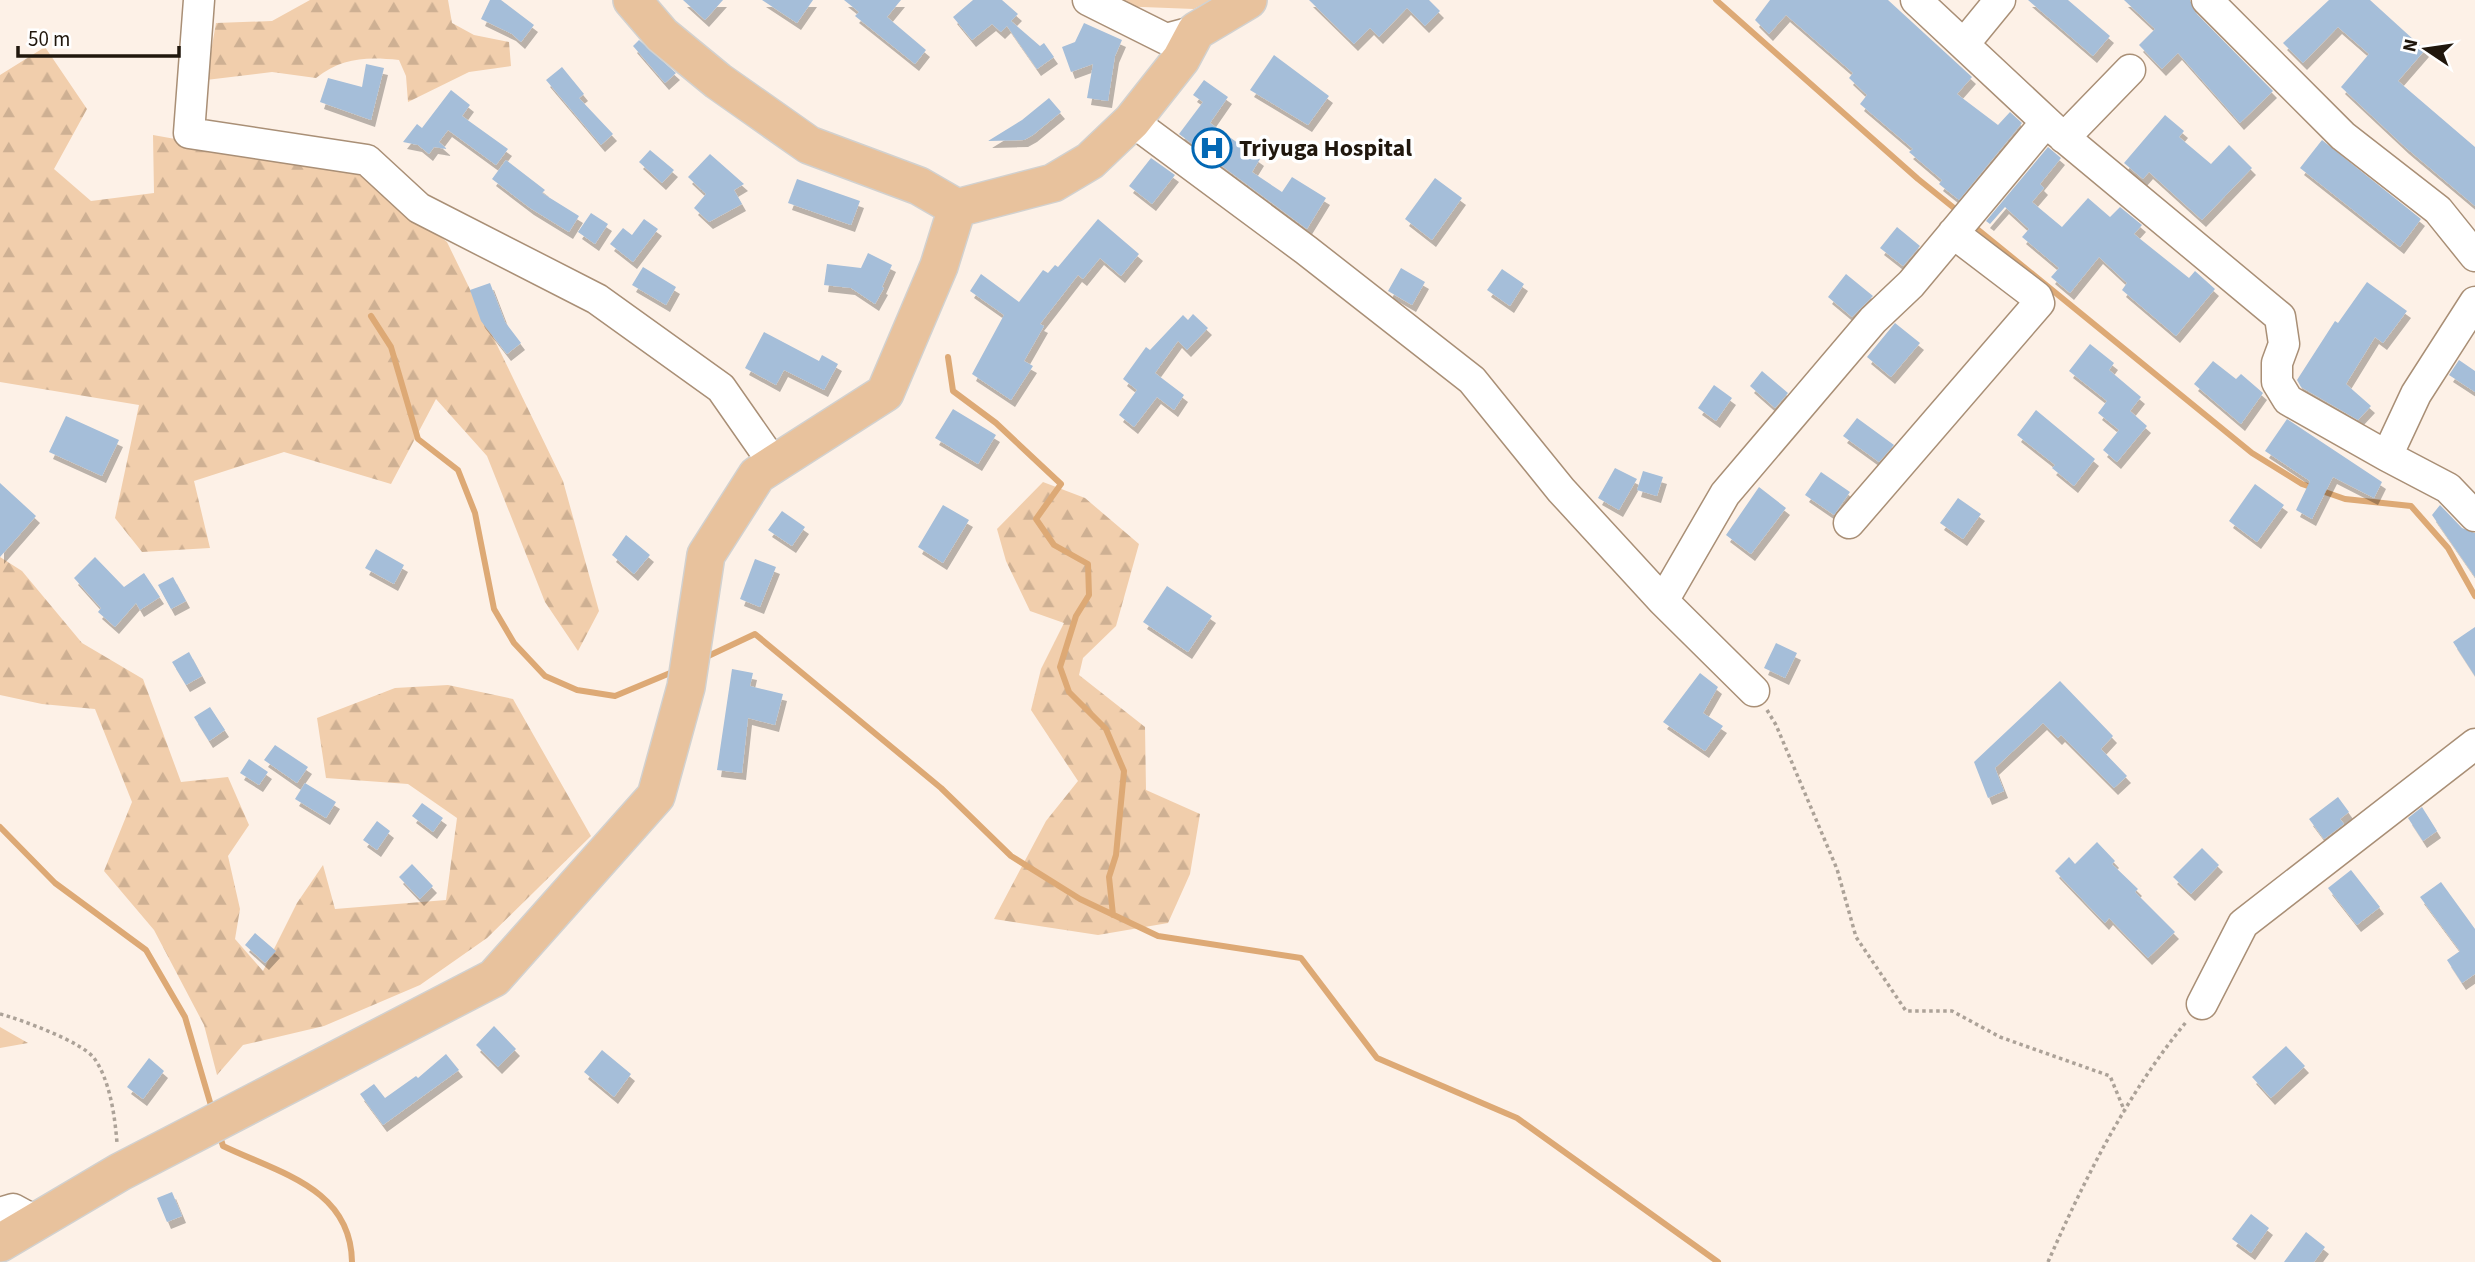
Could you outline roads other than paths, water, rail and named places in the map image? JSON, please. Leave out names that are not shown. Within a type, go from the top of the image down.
[{"type":"main road","points":[[632,0],[662,35],[718,81],[810,145],[919,186],[957,208],[1053,183],[1090,161],[1132,121],[1181,59],[1196,31],[1248,0]]},
{"type":"main road","points":[[0,1243],[120,1172],[494,978],[656,796],[688,670],[706,555],[757,475],[885,393],[939,266],[957,208]]},
{"type":"street","points":[[200,0],[189,133],[367,160],[419,208],[597,299],[721,388],[774,464]]},
{"type":"street","points":[[1088,0],[1166,39],[1196,31]]},
{"type":"street","points":[[1916,0],[2055,130],[2280,317],[2284,344],[2277,363],[2277,382],[2288,400],[2448,488],[2475,516]]},
{"type":"street","points":[[1964,44],[2000,0]]},
{"type":"street","points":[[2207,0],[2282,79],[2343,136],[2438,210],[2475,256]]},
{"type":"street","points":[[1663,601],[1726,494],[1872,320],[1911,284],[1953,233],[2055,130],[2130,70]]},
{"type":"street","points":[[1132,121],[1306,250],[1472,380],[1561,490],[1663,601],[1754,691]]},
{"type":"street","points":[[1849,523],[2039,303],[2037,297],[1953,233]]},
{"type":"street","points":[[2387,456],[2416,394],[2475,302]]},
{"type":"street","points":[[2202,1004],[2243,924],[2475,744]]},
{"type":"street","points":[[0,1213],[13,1209],[37,1222]]},
{"type":"waterway","points":[[1716,0],[1954,208]]},
{"type":"waterway","points":[[1971,224],[2252,453],[2302,484],[2345,499],[2411,506],[2448,548],[2475,596]]},
{"type":"waterway","points":[[371,316],[391,347],[418,439],[458,470],[475,513],[494,609],[514,643],[545,676],[577,690],[615,696],[675,671]]},
{"type":"waterway","points":[[948,357],[953,391],[996,423],[1061,484],[1036,519],[1054,545],[1088,564],[1089,595],[1076,616],[1060,667],[1069,692],[1106,729],[1124,771],[1116,855],[1109,877],[1113,915]]},
{"type":"waterway","points":[[704,658],[755,634],[941,788],[1011,856],[1080,899],[1158,936],[1301,958],[1377,1058],[1517,1118],[1718,1262]]},
{"type":"waterway","points":[[0,827],[55,883],[146,950],[185,1017],[212,1109]]},
{"type":"waterway","points":[[219,1133],[223,1146],[288,1175],[326,1200],[339,1216],[348,1237],[352,1262]]},
{"type":"place","name":"Triyuga Hospital","points":[[1212,148]]}]
